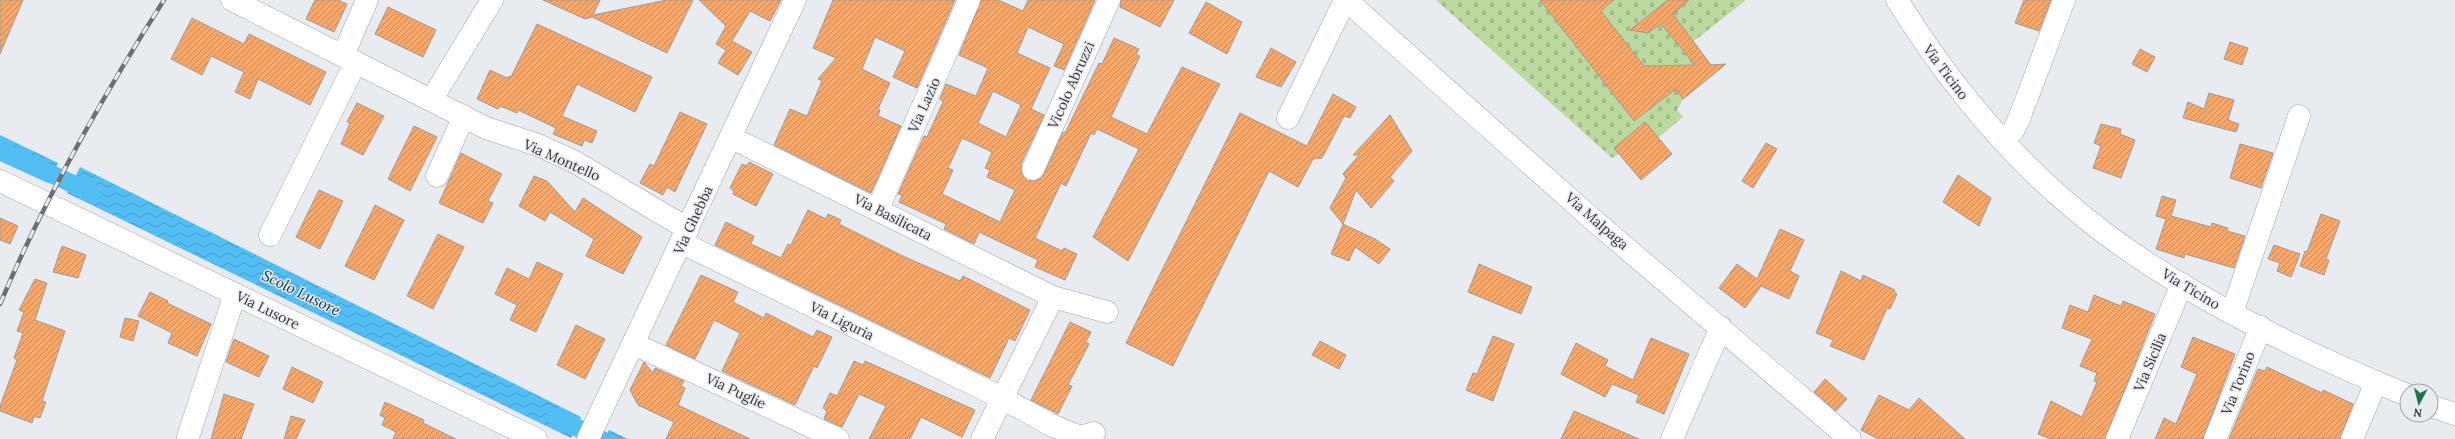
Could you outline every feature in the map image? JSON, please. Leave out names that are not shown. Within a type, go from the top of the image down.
[{"type":"street","name":"Via Montello","points":[[232,0],[432,99],[486,128],[538,146],[575,162],[685,236]]},
{"type":"street","points":[[270,235],[349,59],[367,0]]},
{"type":"street","points":[[432,99],[492,0]]},
{"type":"street","name":"Via Ghebba","points":[[588,439],[732,138],[795,0]]},
{"type":"street","name":"Via Lazio","points":[[878,209],[969,0]]},
{"type":"street","name":"Vicolo Abruzzi","points":[[1033,169],[1109,0]]},
{"type":"street","points":[[1288,118],[1345,0]]},
{"type":"street","name":"Via Malpaga","points":[[1345,0],[1591,218],[1721,327],[1850,439]]},
{"type":"street","name":"Via Ticino","points":[[1897,0],[1949,78],[2002,140],[2050,188],[2107,235],[2182,284],[2232,313],[2399,392]]},
{"type":"street","points":[[2002,140],[2013,131],[2019,119],[2064,0]]},
{"type":"street","points":[[437,176],[464,116]]},
{"type":"street","points":[[2232,313],[2299,116]]},
{"type":"street","name":"Via Basilicata","points":[[732,138],[878,209],[1053,298]]},
{"type":"street","name":"Via Lusore","points":[[0,181],[536,439]]},
{"type":"street","name":"Via Liguria","points":[[685,236],[1002,398],[1051,425],[1080,437],[1094,433]]},
{"type":"street","name":"Via Sicilia","points":[[2117,439],[2182,284]]},
{"type":"street","points":[[188,437],[235,294]]},
{"type":"street","points":[[982,439],[1053,298],[1107,312]]},
{"type":"street","points":[[1672,439],[1721,327]]},
{"type":"street","name":"Via Torino","points":[[2215,439],[2261,327]]},
{"type":"street","name":"Via Puglie","points":[[634,344],[838,439]]},
{"type":"street","points":[[2352,439],[2376,382]]},
{"type":"street","points":[[2439,409],[2455,414]]},
{"type":"green space","points":[[1436,0],[1746,0],[1693,42],[1716,73],[1683,99],[1677,110],[1683,117],[1658,138],[1672,154],[1641,180],[1619,154],[1612,158]]},
{"type":"water","points":[[0,135],[58,163],[48,183],[0,161]]},
{"type":"water","points":[[80,167],[581,417],[571,438],[67,193]]},
{"type":"water","points":[[609,430],[628,439],[604,439]]},
{"type":"building","points":[[0,0],[23,0],[0,54]]},
{"type":"building","points":[[315,0],[338,0],[347,4],[334,32],[306,19]]},
{"type":"building","points":[[543,0],[600,0],[593,15],[667,0],[693,0],[667,53],[592,17],[585,19]]},
{"type":"building","points":[[699,0],[781,0],[770,21],[750,11],[732,41],[752,52],[738,75],[718,63],[726,50],[716,44],[726,26]]},
{"type":"building","points":[[833,0],[955,0],[917,88],[893,77],[905,51],[875,37],[862,69],[890,83],[878,109],[880,110],[878,116],[901,126],[871,193],[774,145],[790,109],[807,116],[822,81],[818,79],[836,58],[813,48]]},
{"type":"building","points":[[981,0],[998,0],[1023,11],[1028,0],[1095,0],[1064,70],[1054,66],[1064,44],[1028,27],[1017,53],[1050,68],[1031,109],[1044,115],[1021,164],[1023,176],[1028,181],[1040,179],[1044,174],[1063,132],[1065,133],[1099,63],[1102,64],[1114,38],[1139,49],[1136,54],[1140,56],[1111,117],[1147,134],[1182,67],[1220,84],[1128,261],[1093,237],[1139,149],[1097,129],[1094,135],[1091,133],[1066,186],[1061,183],[1035,238],[1062,251],[1064,248],[1077,254],[1065,280],[1035,267],[1038,260],[979,232],[974,244],[944,229],[946,224],[899,202],[902,195],[898,194],[924,136],[927,137],[943,102],[940,99],[946,84],[976,96],[988,68],[959,55]],"holes":[[[993,91],[1021,105],[1006,137],[978,123]],[[962,138],[992,152],[985,168],[990,170],[987,177],[1015,190],[1000,222],[942,194],[953,170],[948,168]]]},
{"type":"building","points":[[1121,0],[1174,0],[1160,27],[1120,7]]},
{"type":"building","points":[[1540,0],[1614,0],[1601,11],[1644,66],[1695,65],[1661,24],[1648,33],[1630,30],[1668,0],[1689,0],[1673,14],[1711,65],[1726,64],[1683,99],[1676,89],[1634,121]]},
{"type":"building","points":[[2024,0],[2051,0],[2039,31],[2015,23]]},
{"type":"building","points":[[1206,2],[1242,22],[1227,54],[1189,33]]},
{"type":"building","points":[[388,7],[436,30],[423,57],[375,34]]},
{"type":"building","points":[[192,18],[244,44],[249,34],[326,72],[310,105],[258,79],[250,99],[235,92],[244,72],[211,56],[202,75],[171,59]]},
{"type":"building","points":[[537,24],[652,77],[635,112],[577,84],[562,116],[597,131],[592,143],[584,140],[582,146],[553,134],[556,128],[518,110],[517,113],[500,106],[498,109],[477,99],[490,70],[507,78],[509,76],[511,77]]},
{"type":"building","points":[[2230,42],[2248,48],[2242,65],[2224,59]]},
{"type":"building","points":[[1271,48],[1296,62],[1281,87],[1256,77]]},
{"type":"building","points":[[2140,49],[2155,57],[2147,72],[2132,64]]},
{"type":"building","points":[[2209,93],[2234,100],[2228,120],[2239,124],[2236,132],[2183,118],[2188,102],[2204,109]]},
{"type":"building","points":[[1333,94],[1356,107],[1350,118],[1344,116],[1322,158],[1313,159],[1298,187],[1269,171],[1173,366],[1126,343],[1240,113],[1307,146]]},
{"type":"building","points":[[357,103],[384,116],[363,155],[341,144],[350,123],[347,122]]},
{"type":"building","points":[[680,112],[707,124],[675,192],[667,187],[663,195],[640,183],[650,164],[654,166]]},
{"type":"building","points":[[1390,115],[1412,151],[1390,177],[1394,181],[1371,208],[1356,190],[1343,224],[1330,208],[1346,178],[1343,174],[1359,155],[1353,155]]},
{"type":"building","points":[[1645,122],[1672,154],[1641,180],[1614,148]]},
{"type":"building","points":[[2101,124],[2121,129],[2120,134],[2135,140],[2121,178],[2093,168],[2101,146],[2094,143]]},
{"type":"building","points":[[414,126],[437,137],[410,191],[388,179]]},
{"type":"building","points":[[1766,143],[1777,149],[1753,188],[1742,181]]},
{"type":"building","points":[[2240,144],[2273,153],[2261,188],[2230,178]]},
{"type":"building","points":[[461,153],[502,174],[488,201],[493,203],[483,223],[439,203]]},
{"type":"building","points":[[749,162],[773,174],[756,206],[733,194],[734,191],[730,188],[742,164],[747,166]]},
{"type":"building","points":[[1958,175],[1991,198],[1979,226],[1943,202]]},
{"type":"building","points":[[534,176],[547,181],[575,212],[583,198],[642,237],[623,274],[586,256],[594,239],[550,212],[545,221],[519,206]]},
{"type":"building","points":[[319,190],[343,201],[320,249],[296,237]]},
{"type":"building","points":[[2162,196],[2176,200],[2171,216],[2211,227],[2212,223],[2228,228],[2227,231],[2245,236],[2234,268],[2185,254],[2184,258],[2156,249],[2166,219],[2156,216]]},
{"type":"building","points":[[375,205],[404,220],[374,280],[345,266]]},
{"type":"building","points":[[808,210],[826,219],[828,214],[841,220],[839,224],[905,257],[960,281],[963,276],[1030,310],[1015,341],[1009,338],[990,378],[715,245],[726,222],[754,236],[751,244],[781,258],[788,244],[791,245]]},
{"type":"building","points":[[2321,214],[2340,221],[2326,259],[2329,260],[2324,275],[2300,266],[2305,251],[2307,252]]},
{"type":"building","points":[[0,218],[18,226],[10,244],[0,240]]},
{"type":"building","points":[[1343,224],[1375,239],[1390,249],[1379,264],[1355,247],[1349,261],[1331,254]]},
{"type":"building","points":[[1780,229],[1804,240],[1790,271],[1799,276],[1789,299],[1761,286],[1745,308],[1719,288],[1737,264],[1757,279]]},
{"type":"building","points":[[438,234],[464,247],[433,309],[407,296]]},
{"type":"building","points":[[2274,245],[2300,254],[2291,277],[2277,271],[2280,263],[2268,259]]},
{"type":"building","points":[[62,246],[86,255],[78,278],[53,272]]},
{"type":"building","points":[[537,262],[563,274],[536,332],[510,320],[517,305],[495,294],[507,268],[529,279]]},
{"type":"building","points":[[1479,264],[1532,287],[1521,314],[1468,292]]},
{"type":"building","points":[[1841,271],[1861,281],[1863,275],[1895,290],[1894,292],[1897,294],[1890,309],[1887,308],[1864,360],[1830,346],[1833,340],[1816,333]]},
{"type":"building","points":[[701,275],[738,292],[733,302],[764,318],[766,313],[813,337],[817,330],[832,337],[817,368],[814,366],[795,405],[722,371],[740,333],[714,320],[695,359],[666,345]]},
{"type":"building","points":[[35,279],[47,283],[35,320],[65,331],[42,401],[46,402],[40,418],[34,416],[32,423],[0,411],[0,406],[17,360],[14,358],[23,333],[17,331],[24,312],[19,310]]},
{"type":"building","points":[[150,292],[168,301],[167,303],[211,324],[197,356],[168,343],[172,333],[138,316]]},
{"type":"building","points":[[2094,295],[2121,306],[2123,301],[2155,314],[2105,439],[2050,439],[2038,434],[2051,401],[2082,417],[2097,382],[2094,381],[2097,373],[2080,366],[2092,339],[2062,328],[2070,305],[2088,312]]},
{"type":"building","points":[[125,318],[139,321],[133,341],[120,337]]},
{"type":"building","points":[[1070,322],[1091,332],[1086,342],[1089,344],[1068,385],[1072,386],[1058,414],[1031,400]]},
{"type":"building","points":[[576,325],[605,339],[585,379],[557,365]]},
{"type":"building","points":[[1493,336],[1514,344],[1493,401],[1466,390],[1473,373],[1477,374]]},
{"type":"building","points":[[2193,337],[2235,354],[2203,439],[2155,439],[2164,418],[2176,424],[2197,374],[2181,367]]},
{"type":"building","points":[[1651,338],[1689,354],[1664,414],[1636,402],[1639,395],[1612,384],[1605,397],[1561,374],[1576,343],[1608,360],[1605,366],[1633,380]]},
{"type":"building","points":[[234,339],[269,356],[259,377],[226,362]]},
{"type":"building","points":[[1320,341],[1346,355],[1339,369],[1312,355]]},
{"type":"building","points":[[854,361],[863,365],[865,361],[975,410],[962,437],[921,417],[910,439],[869,439],[886,406],[859,394],[842,427],[824,419],[827,411],[823,408],[830,393],[837,396]]},
{"type":"building","points":[[644,362],[653,373],[655,368],[684,381],[681,386],[685,388],[678,405],[750,439],[666,439],[674,422],[638,405],[630,390]]},
{"type":"building","points":[[292,367],[323,382],[313,403],[283,389]]},
{"type":"building","points":[[2267,367],[2322,393],[2323,390],[2353,404],[2340,439],[2229,439],[2258,369],[2265,371]]},
{"type":"building","points":[[1825,379],[1847,399],[1836,411],[1814,392]]},
{"type":"building","points":[[224,394],[254,404],[241,439],[211,439]]},
{"type":"building","points":[[1879,395],[1909,410],[1919,398],[1965,439],[1878,439],[1861,430]]},
{"type":"building","points":[[385,402],[424,420],[423,423],[456,439],[393,439],[396,432],[382,425],[385,418],[380,415]]},
{"type":"building","points":[[1574,411],[1639,439],[1561,439]]},
{"type":"building","points":[[291,416],[305,420],[296,439],[284,439]]},
{"type":"waterway","name":"Scolo Lusore","points":[[0,151],[93,193]]},
{"type":"waterway","name":"Scolo Lusore","points":[[555,417],[601,439]]},
{"type":"railway","points":[[0,304],[17,264],[55,187],[97,111],[164,0]]}]
